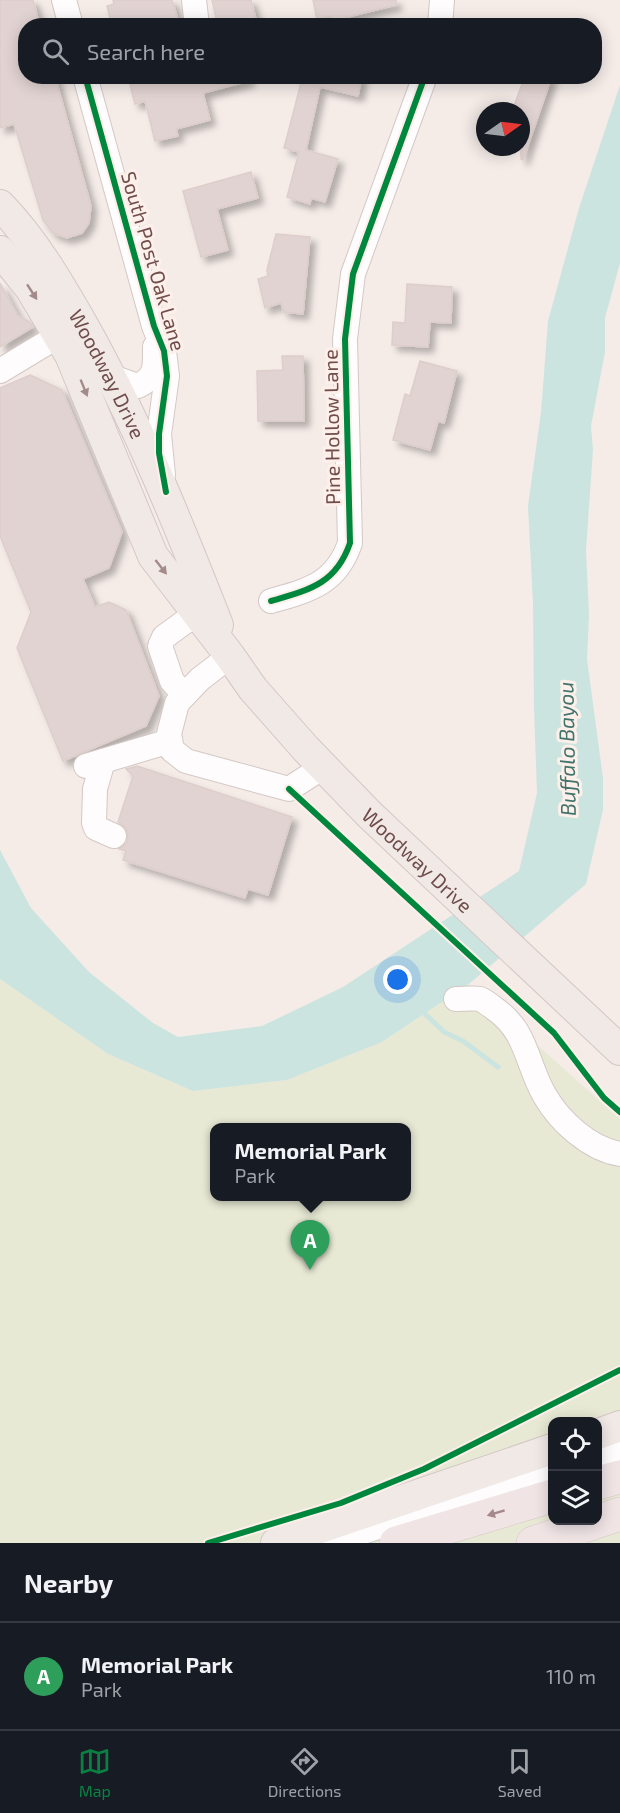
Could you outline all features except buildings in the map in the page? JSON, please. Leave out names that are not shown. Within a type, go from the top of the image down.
[{"type":"highway","points":[[602,1482],[620,1477]]},
{"type":"highway","points":[[396,1543],[548,1497]]},
{"type":"highway","points":[[533,1543],[620,1514]]},
{"type":"main road","name":"Woodway Drive","points":[[0,205],[56,277],[70,329],[70,355],[153,556],[253,688],[323,767],[369,815],[620,1050]]},
{"type":"main road","name":"Woodway Drive","points":[[0,251],[30,288],[112,376],[166,492],[230,656]]},
{"type":"main road","points":[[602,1432],[620,1426]]},
{"type":"main road","points":[[276,1543],[548,1450]]},
{"type":"street","points":[[64,0],[69,18]]},
{"type":"street","points":[[194,0],[196,18]]},
{"type":"street","points":[[441,18],[442,0]]},
{"type":"street","name":"South Post Oak Lane","points":[[87,84],[154,326],[164,351],[167,376],[159,434],[159,453],[166,492]]},
{"type":"street","name":"Pine Hollow Lane","points":[[272,601],[305,591],[325,581],[345,556],[350,543],[345,339],[353,274],[422,84]]},
{"type":"street","name":"South Post Oak Lane","points":[[112,376],[138,386],[149,381],[154,372],[154,326]]},
{"type":"street","points":[[0,371],[70,329]]},
{"type":"street","points":[[184,695],[172,681],[160,646],[164,637],[197,613]]},
{"type":"street","points":[[230,656],[200,679],[177,703],[169,734],[172,750],[186,761],[289,789],[323,767]]},
{"type":"street","points":[[114,836],[96,828],[94,823],[95,764],[170,741]]},
{"type":"street","points":[[456,999],[480,999],[513,1024],[522,1039],[544,1096],[561,1118],[585,1138],[608,1152],[620,1154]]},
{"type":"street","points":[[602,1453],[620,1448]]},
{"type":"street","points":[[328,1543],[549,1471]]},
{"type":"green space","points":[[0,979],[108,1054],[193,1091],[287,1080],[382,1042],[469,984],[620,1119],[620,1543],[0,1543]]},
{"type":"water","name":"Buffalo Bayou","points":[[620,85],[620,263],[605,318],[605,352],[591,426],[593,450],[586,550],[589,615],[587,659],[603,778],[603,810],[586,884],[469,984],[382,1042],[287,1080],[193,1091],[108,1054],[0,979],[0,850],[31,908],[89,972],[153,1023],[178,1037],[262,1026],[343,987],[519,871],[537,793],[533,604],[528,506],[541,412],[548,321],[579,208]]},
{"type":"waterway","points":[[420,1009],[444,1032],[463,1041],[498,1067]]},
{"type":"cycle path","points":[[87,84],[154,326],[164,351],[167,376],[159,434],[159,453],[166,492]]},
{"type":"cycle path","points":[[271,601],[309,589],[329,576],[337,568],[350,543],[345,339],[353,274],[422,84]]},
{"type":"cycle path","points":[[289,789],[554,1033],[604,1098],[620,1112]]},
{"type":"cycle path","points":[[208,1543],[341,1503],[424,1469],[620,1370]]},
{"type":"place","name":"Memorial Park","points":[[310,1270]]}]
